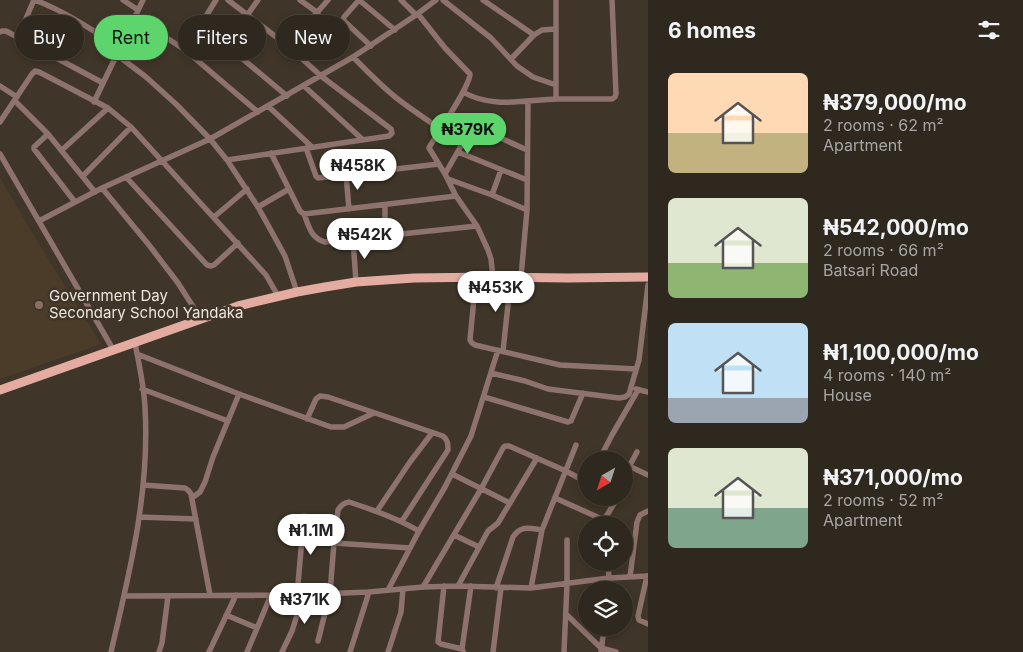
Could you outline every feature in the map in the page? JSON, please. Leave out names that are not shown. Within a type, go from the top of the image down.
[{"type":"main road","points":[[0,390],[238,306],[297,292],[356,282],[414,278],[493,276],[568,278],[648,277]]},
{"type":"street","points":[[28,15],[34,0],[54,7],[79,21],[94,32]]},
{"type":"street","points":[[123,0],[138,10]]},
{"type":"street","points":[[136,15],[143,0]]},
{"type":"street","points":[[207,15],[216,0]]},
{"type":"street","points":[[228,0],[276,36]]},
{"type":"street","points":[[248,14],[258,0]]},
{"type":"street","points":[[300,0],[318,13],[328,0]]},
{"type":"street","points":[[372,46],[343,20],[360,0],[395,30]]},
{"type":"street","points":[[401,0],[417,14],[445,48],[470,74],[463,92],[429,148],[447,176],[456,196],[477,226],[491,258],[493,276]]},
{"type":"street","points":[[39,221],[102,188],[210,139],[372,46],[436,0]]},
{"type":"street","points":[[443,0],[491,38],[517,66],[533,77],[556,85]]},
{"type":"street","points":[[483,0],[534,35]]},
{"type":"street","points":[[556,0],[556,99]]},
{"type":"street","points":[[463,92],[478,100],[489,102],[612,99],[616,94],[612,0]]},
{"type":"street","points":[[511,59],[534,35],[542,30],[556,29]]},
{"type":"street","points":[[0,32],[6,31],[15,36]]},
{"type":"street","points":[[353,57],[394,96],[441,128],[462,145]]},
{"type":"street","points":[[60,60],[103,83]]},
{"type":"street","points":[[94,102],[114,60]]},
{"type":"street","points":[[128,60],[177,105],[210,139],[227,160],[258,207],[285,256],[297,292]]},
{"type":"street","points":[[197,60],[258,112]]},
{"type":"street","points":[[244,60],[287,96]]},
{"type":"street","points":[[227,160],[389,136],[392,133],[391,129],[321,76],[303,60]]},
{"type":"street","points":[[0,122],[35,71],[108,108],[131,127],[238,243],[266,275],[278,296]]},
{"type":"street","points":[[0,86],[16,99],[48,134],[95,192]]},
{"type":"street","points":[[304,86],[362,139]]},
{"type":"street","points":[[521,277],[527,210],[528,101]]},
{"type":"street","points":[[268,106],[309,148],[317,177],[439,164]]},
{"type":"street","points":[[62,150],[108,108]]},
{"type":"street","points":[[450,115],[528,150]]},
{"type":"street","points":[[447,176],[473,125]]},
{"type":"street","points":[[83,176],[131,127]]},
{"type":"street","points":[[48,134],[34,149],[75,202]]},
{"type":"street","points":[[458,152],[527,180]]},
{"type":"street","points":[[272,153],[300,211],[304,214],[312,234],[318,240],[325,242],[477,226]]},
{"type":"street","points":[[0,154],[114,351]]},
{"type":"street","points":[[492,195],[501,170]]},
{"type":"street","points":[[346,175],[349,209]]},
{"type":"street","points":[[447,176],[527,210]]},
{"type":"street","points":[[126,177],[207,265],[214,265],[238,243]]},
{"type":"street","points":[[102,188],[161,260],[201,319]]},
{"type":"street","points":[[214,217],[247,189]]},
{"type":"street","points":[[258,207],[290,189]]},
{"type":"street","points":[[304,214],[456,196]]},
{"type":"street","points":[[385,205],[385,236]]},
{"type":"street","points":[[353,239],[356,282]]},
{"type":"street","points":[[476,277],[470,340],[475,346],[560,365],[636,369]]},
{"type":"street","points":[[388,590],[452,474],[474,429],[491,373],[500,351],[511,277]]},
{"type":"street","points":[[491,373],[548,389],[619,398],[624,397],[629,394],[638,360],[648,285]]},
{"type":"street","points":[[111,652],[134,550],[145,470],[145,406],[135,343]]},
{"type":"street","points":[[137,354],[239,394],[331,427],[344,427],[374,413]]},
{"type":"street","points":[[630,387],[648,392]]},
{"type":"street","points":[[142,389],[228,421]]},
{"type":"street","points":[[604,451],[638,390]]},
{"type":"street","points":[[484,397],[568,422],[571,421],[583,393]]},
{"type":"street","points":[[192,498],[200,492],[205,482],[213,457],[239,394]]},
{"type":"street","points":[[307,419],[316,398],[320,396],[328,397],[432,432],[447,439],[448,450],[402,521]]},
{"type":"street","points":[[377,511],[432,432]]},
{"type":"street","points":[[424,587],[505,446],[537,458],[578,478]]},
{"type":"street","points":[[531,588],[542,530],[576,446]]},
{"type":"street","points":[[633,459],[637,452]]},
{"type":"street","points":[[458,586],[488,531],[498,523],[537,458]]},
{"type":"street","points":[[633,468],[648,475]]},
{"type":"street","points":[[452,474],[510,503]]},
{"type":"street","points":[[143,485],[184,488],[191,494],[210,595]]},
{"type":"street","points":[[555,498],[592,516]]},
{"type":"street","points":[[318,641],[330,593],[338,510],[345,503],[349,502],[402,521],[419,531]]},
{"type":"street","points":[[630,577],[636,522],[640,516],[648,511]]},
{"type":"street","points":[[282,652],[292,631],[299,609],[297,595],[304,516]]},
{"type":"street","points":[[139,517],[196,519]]},
{"type":"street","points":[[492,652],[498,588],[513,537],[517,530],[525,528],[542,530]]},
{"type":"street","points":[[454,535],[479,547]]},
{"type":"street","points":[[564,652],[567,540]]},
{"type":"street","points":[[334,543],[410,548]]},
{"type":"street","points":[[609,571],[609,581]]},
{"type":"street","points":[[124,596],[271,596],[368,592],[444,586],[531,588],[609,578],[648,576],[638,616],[639,620],[648,624]]},
{"type":"street","points":[[444,586],[438,642],[463,650],[471,586]]},
{"type":"street","points":[[388,652],[401,612],[403,589]]},
{"type":"street","points":[[350,652],[368,592]]},
{"type":"street","points":[[209,652],[236,595]]},
{"type":"street","points":[[159,652],[164,634],[168,596]]},
{"type":"street","points":[[247,652],[271,596]]},
{"type":"street","points":[[566,614],[601,650],[616,652]]},
{"type":"street","points":[[226,615],[257,628]]},
{"type":"street","points":[[601,650],[603,636]]},
{"type":"shaded area","name":"Government Day Secondary School Yandaka","points":[[0,177],[101,344],[0,379]]},
{"type":"place","name":"Government Day Secondary School Yandaka","points":[[39,305]]}]
